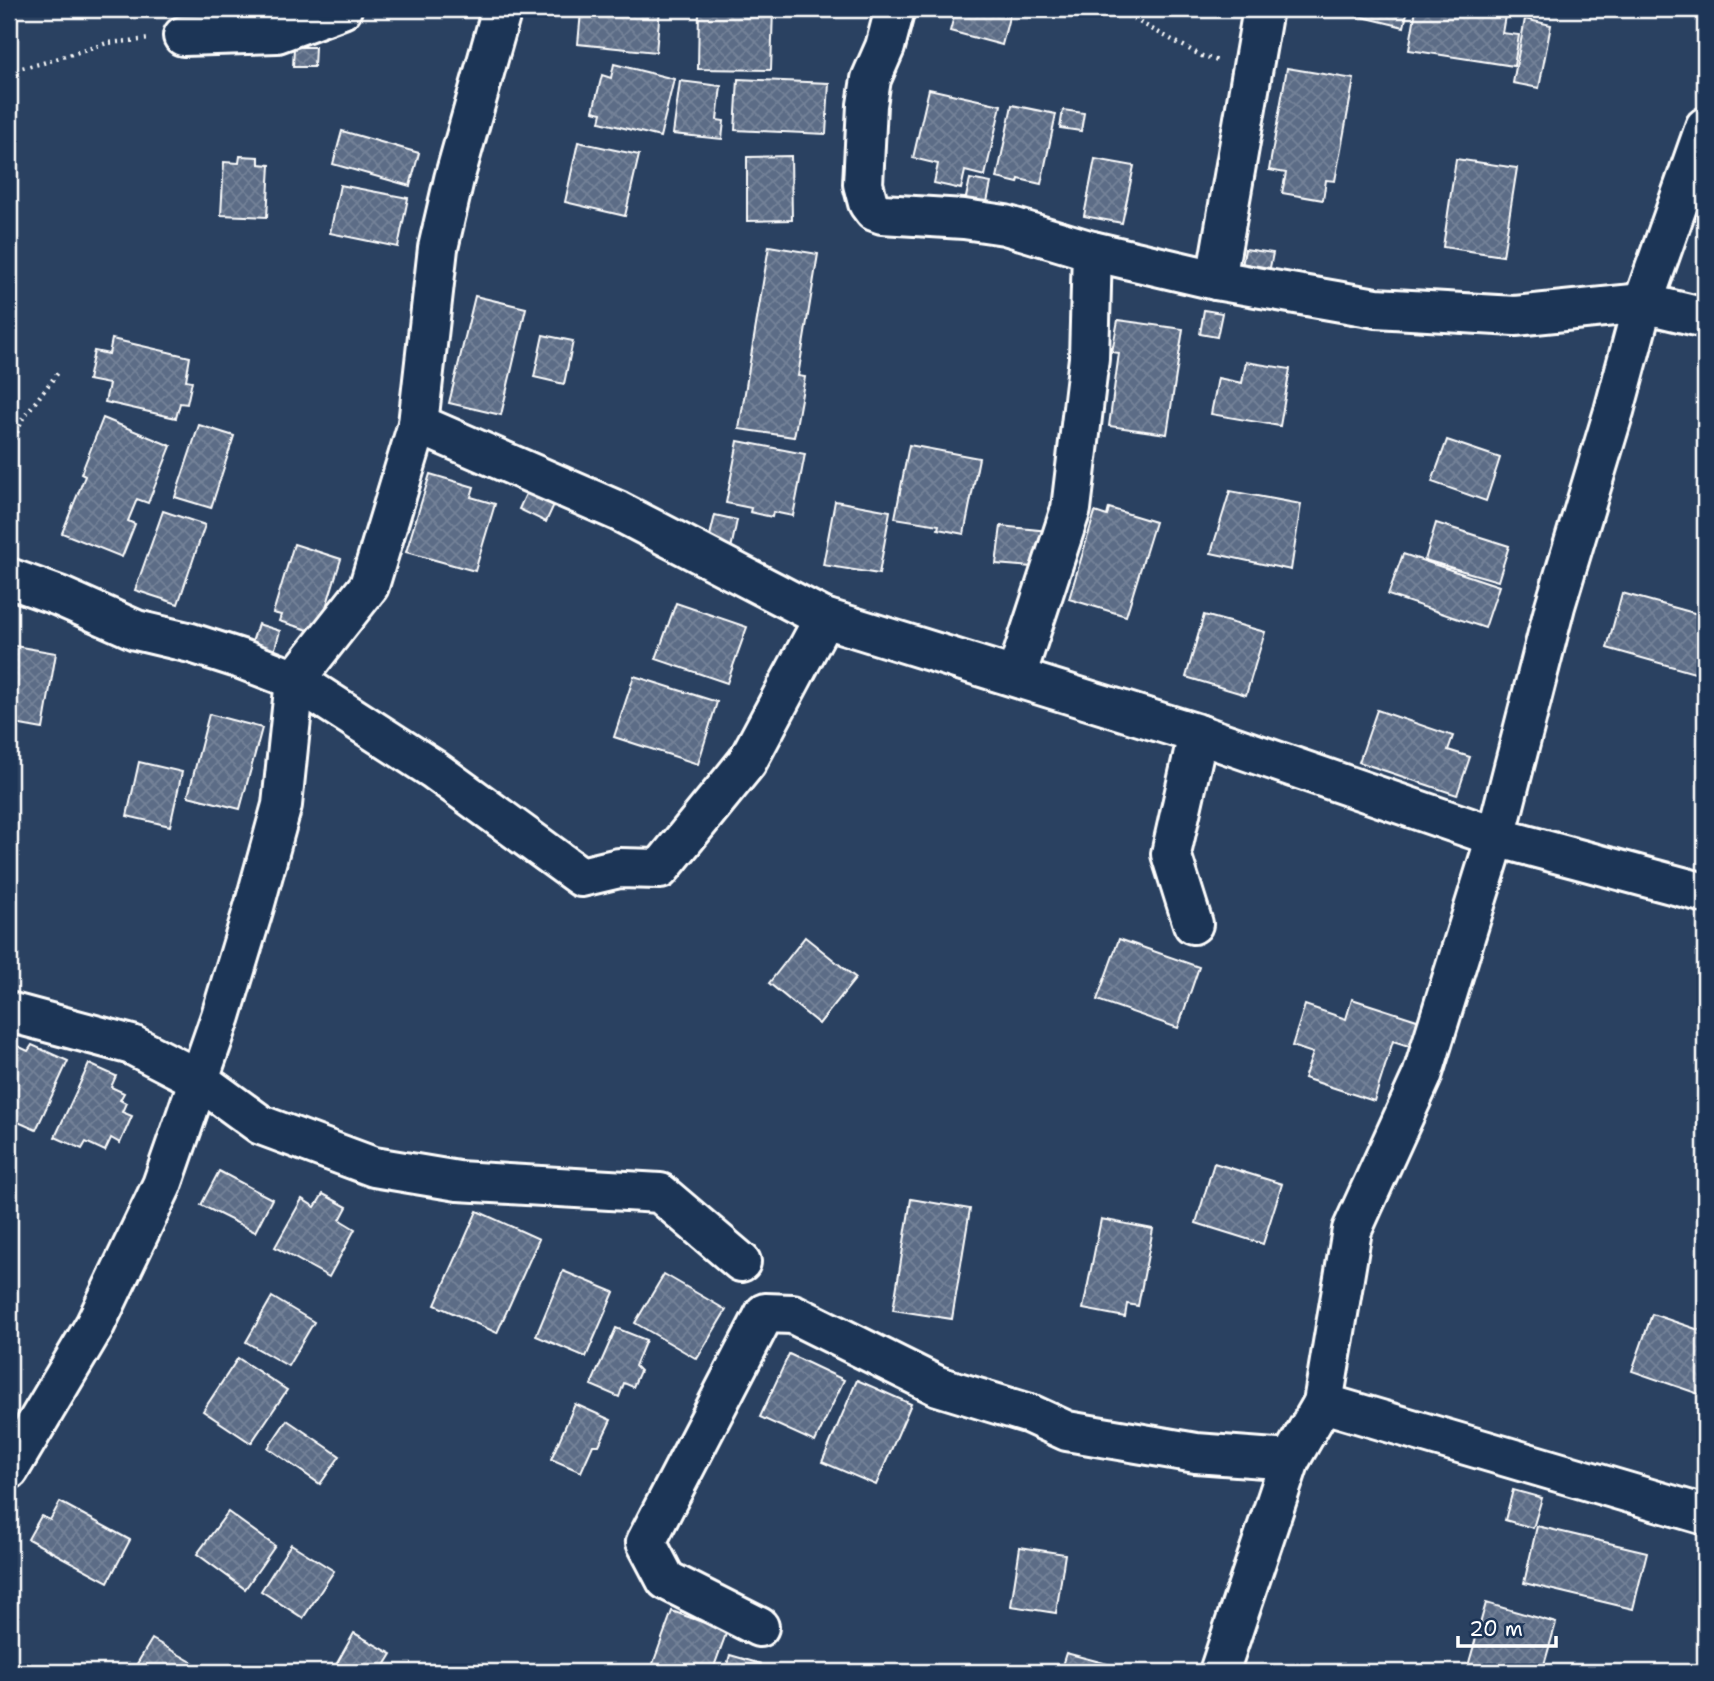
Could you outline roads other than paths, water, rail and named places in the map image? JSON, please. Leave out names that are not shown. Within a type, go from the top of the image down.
[{"type":"street","points":[[183,36],[277,33],[342,9]]},
{"type":"street","points":[[9,1470],[95,1325],[162,1185],[221,1016],[282,805],[295,680],[369,586],[418,424],[438,248],[454,179],[502,9]]},
{"type":"street","points":[[895,9],[885,47],[871,79],[867,105],[863,184],[868,203],[874,211],[882,214],[964,219],[1005,225],[1092,251],[1216,280],[1376,308],[1515,316],[1643,303],[1705,318]]},
{"type":"street","points":[[1216,280],[1263,9]]},
{"type":"street","points":[[1219,1672],[1290,1460],[1323,1403],[1352,1230],[1422,1076],[1496,837],[1555,606],[1615,411],[1643,303],[1705,127]]},
{"type":"street","points":[[1016,676],[1071,509],[1089,358],[1092,251]]},
{"type":"street","points":[[418,424],[618,511],[824,618],[1198,734],[1496,837],[1705,893]]},
{"type":"street","points":[[9,578],[59,596],[136,631],[242,659],[295,680],[433,769],[581,877],[619,868],[660,869],[747,762],[824,618]]},
{"type":"street","points":[[1192,924],[1171,854],[1198,734]]},
{"type":"street","points":[[9,1012],[132,1045],[198,1079],[261,1125],[374,1167],[458,1181],[660,1193],[741,1262]]},
{"type":"street","points":[[759,1627],[666,1580],[646,1542],[765,1314],[793,1314],[938,1385],[1030,1414],[1067,1431],[1196,1452],[1290,1460]]},
{"type":"street","points":[[1323,1403],[1705,1515]]}]
